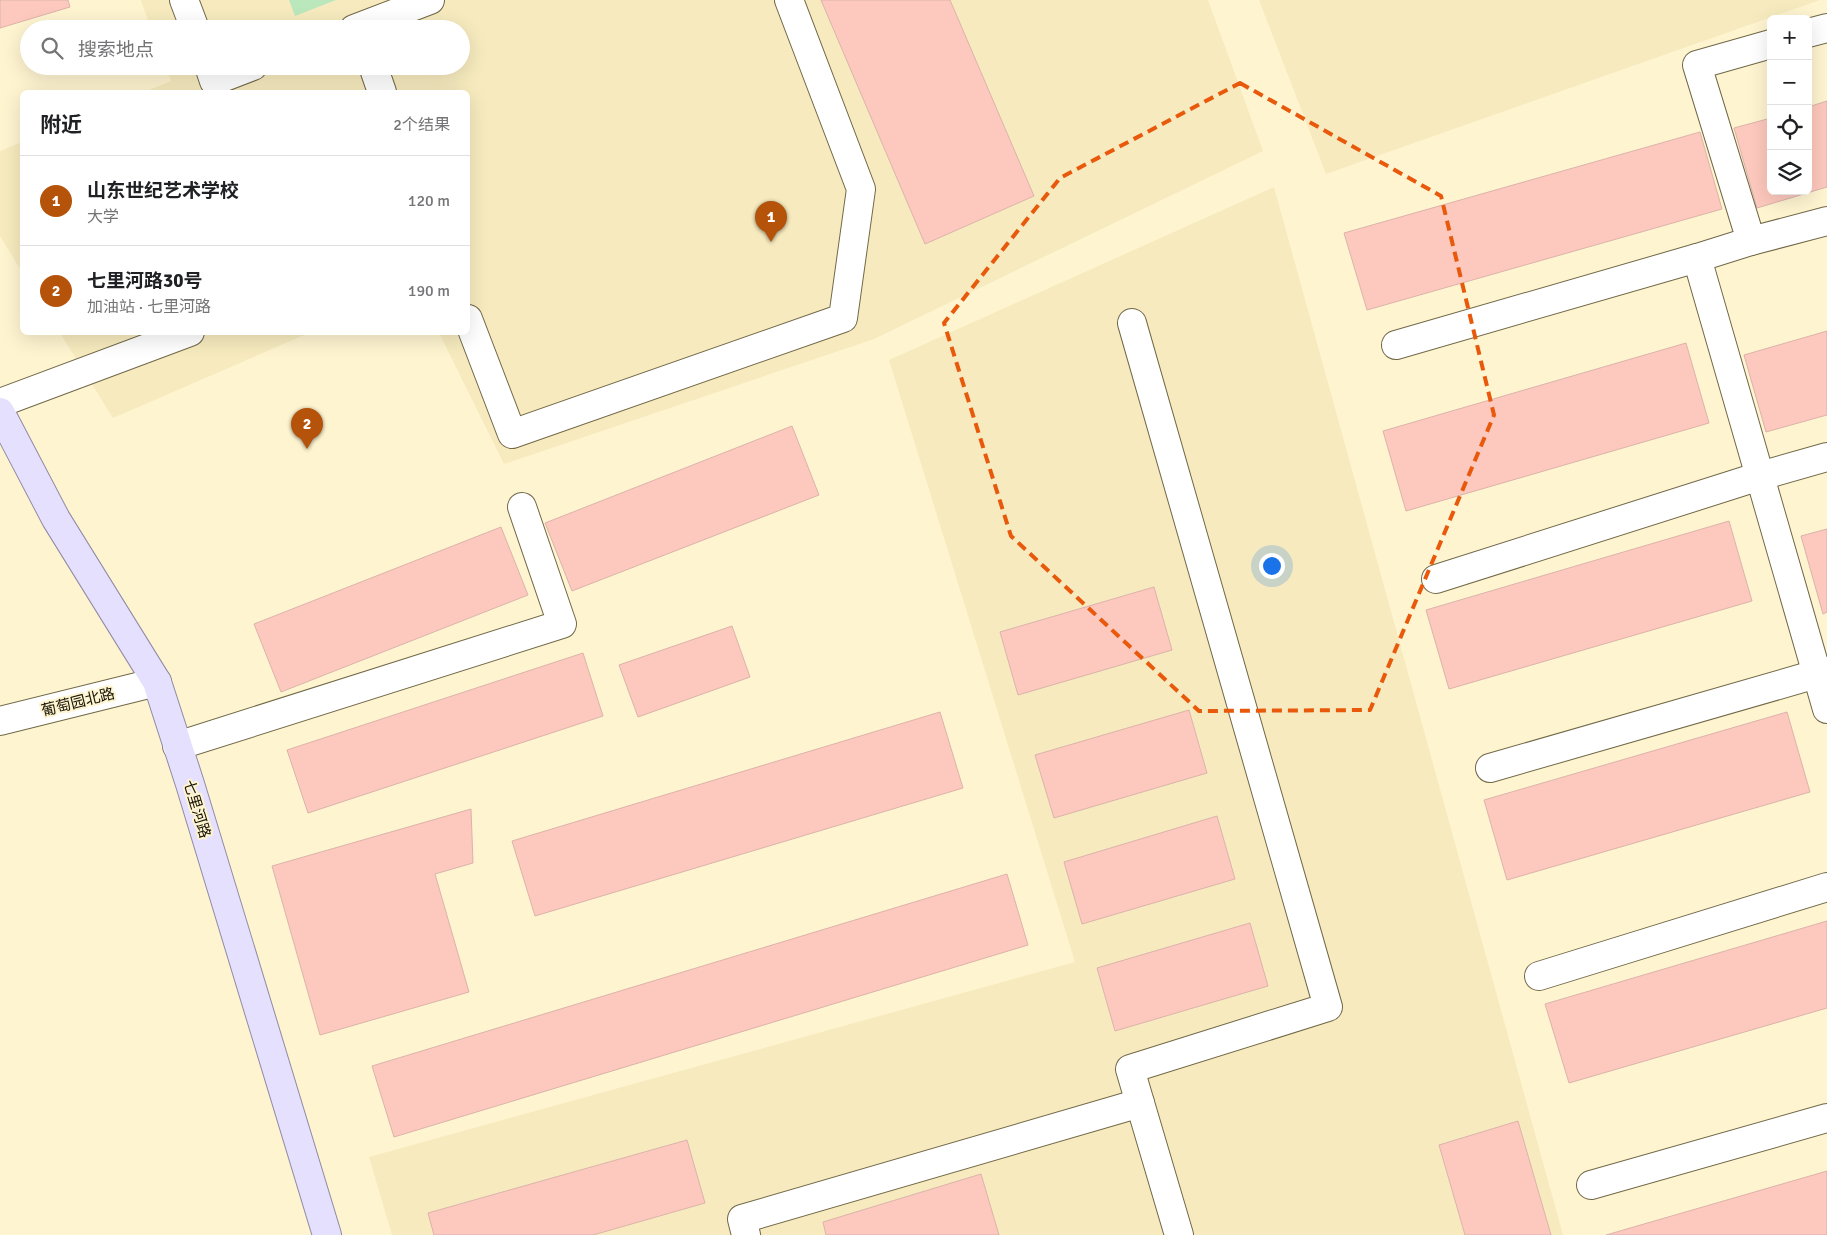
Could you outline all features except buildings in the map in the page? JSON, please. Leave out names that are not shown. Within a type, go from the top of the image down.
[{"type":"main road","name":"七里河路","points":[[0,412],[56,519],[157,682],[327,1235]]},
{"type":"street","points":[[184,0],[192,20]]},
{"type":"street","points":[[378,20],[430,0]]},
{"type":"street","points":[[470,324],[512,434],[843,318],[861,189],[789,0]]},
{"type":"street","points":[[1812,33],[1827,28]]},
{"type":"street","points":[[1751,241],[1697,65],[1767,45]]},
{"type":"street","points":[[214,80],[228,75]]},
{"type":"street","points":[[376,75],[381,90]]},
{"type":"street","points":[[1396,345],[1751,241],[1827,221]]},
{"type":"street","points":[[1697,258],[1760,476],[1822,672],[1827,709]]},
{"type":"street","points":[[1132,323],[1328,1007],[1130,1069],[1179,1235]]},
{"type":"street","points":[[0,403],[182,335]]},
{"type":"street","points":[[1436,579],[1760,476],[1827,457]]},
{"type":"street","points":[[177,746],[562,624],[522,507]]},
{"type":"street","points":[[1490,768],[1822,672]]},
{"type":"street","name":"葡萄园北路","points":[[0,721],[157,682]]},
{"type":"street","points":[[1539,976],[1827,887]]},
{"type":"street","points":[[746,1235],[742,1219],[1140,1104]]},
{"type":"street","points":[[1591,1185],[1827,1118]]},
{"type":"highlighted area","points":[[1240,83],[1441,196],[1494,415],[1370,710],[1199,711],[1011,536],[944,323],[1060,178]]},
{"type":"shaded area","points":[[141,0],[1208,0],[1263,151],[874,339],[504,464],[440,335],[470,335],[470,90],[149,90],[171,81],[169,75],[470,75],[470,20],[148,20]]},
{"type":"shaded area","points":[[1259,0],[1820,0],[1777,15],[1767,15],[1767,19],[1326,174]]},
{"type":"shaded area","points":[[20,143],[20,269],[0,236],[0,151]]},
{"type":"shaded area","points":[[1274,187],[1563,1235],[392,1235],[369,1157],[1075,962],[889,360]]},
{"type":"shaded area","points":[[61,335],[304,335],[113,418]]},
{"type":"green space","points":[[289,0],[336,0],[295,16]]},
{"type":"place","name":"山东世纪艺术学校","points":[[771,242]]},
{"type":"place","name":"七里河路30号","points":[[307,449]]}]
